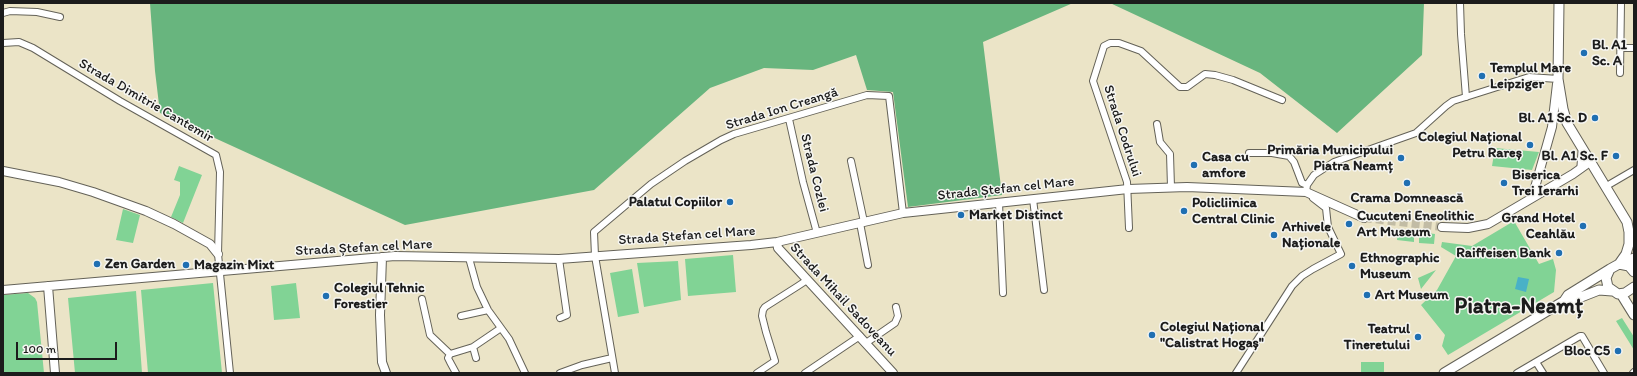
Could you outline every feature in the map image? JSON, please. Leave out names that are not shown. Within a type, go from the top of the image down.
[{"type":"main road","points":[[1444,373],[1564,301],[1568,295],[1610,269],[1629,264],[1626,254],[1629,244],[1628,225],[1598,172],[1583,151],[1567,123],[1558,79],[1559,3]]},
{"type":"main road","points":[[1582,166],[1583,151]]},
{"type":"main road","points":[[1592,164],[1598,166],[1601,170],[1634,226]]},
{"type":"main road","points":[[1610,269],[1606,278],[1608,287],[1621,294],[1634,315]]},
{"type":"main road","points":[[1621,294],[1629,292],[1634,287]]},
{"type":"main road","points":[[1564,301],[1570,301],[1599,290],[1612,290]]},
{"type":"street","points":[[1460,3],[1461,42],[1466,97]]},
{"type":"street","points":[[1620,73],[1621,3]]},
{"type":"street","points":[[3,13],[10,11],[37,12],[60,17]]},
{"type":"street","name":"Strada Dimitrie Cantemir","points":[[3,43],[19,42],[33,48],[120,102],[216,155],[220,172],[218,254],[230,373]]},
{"type":"street","name":"Strada Codrului","points":[[1128,189],[1127,182],[1093,81],[1104,46],[1110,43],[1119,43],[1141,51],[1180,87],[1187,87],[1205,74],[1215,75],[1234,80],[1282,100]]},
{"type":"street","points":[[1621,48],[1634,48]]},
{"type":"street","points":[[1307,190],[1318,171],[1334,162],[1416,133],[1453,101],[1529,77],[1558,79],[1552,127],[1532,198]]},
{"type":"street","name":"Strada Ion Creangă","points":[[596,256],[595,231],[651,184],[684,161],[734,134],[867,95],[889,96],[904,213]]},
{"type":"street","name":"Strada Cozlei","points":[[789,119],[803,182],[817,233]]},
{"type":"street","points":[[1157,124],[1160,142],[1170,154],[1171,187]]},
{"type":"street","points":[[1236,373],[1292,286],[1302,276],[1341,254],[1328,227],[1326,208],[1313,199],[1302,183],[1294,162],[1289,156],[1272,153],[1249,153]]},
{"type":"street","points":[[851,161],[868,265]]},
{"type":"street","points":[[1442,227],[1468,228],[1488,224],[1573,174],[1582,166],[1588,163],[1592,164]]},
{"type":"street","points":[[1573,174],[1587,170],[1598,172]]},
{"type":"street","points":[[1610,184],[1634,170]]},
{"type":"street","points":[[3,171],[61,183],[93,192],[146,211],[174,224],[210,244],[218,254]]},
{"type":"street","name":"Strada Ștefan cel Mare","points":[[3,290],[395,256],[559,259],[751,245],[777,242],[904,213],[1128,189],[1171,187],[1307,190],[1364,218]]},
{"type":"street","points":[[1128,189],[1129,228]]},
{"type":"street","points":[[1033,199],[1044,290]]},
{"type":"street","points":[[999,203],[1003,293]]},
{"type":"street","name":"Strada Mihail Sadoveanu","points":[[777,242],[778,248],[893,373]]},
{"type":"street","points":[[596,256],[615,373]]},
{"type":"street","points":[[382,257],[380,315],[382,362],[386,373]]},
{"type":"street","points":[[469,258],[477,288],[488,310],[509,339],[525,373]]},
{"type":"street","points":[[559,259],[567,315],[560,318]]},
{"type":"street","points":[[758,373],[775,361],[762,316],[763,310],[765,307],[807,280]]},
{"type":"street","points":[[48,286],[55,373]]},
{"type":"street","points":[[422,299],[430,335],[450,354]]},
{"type":"street","points":[[805,373],[895,323],[898,316],[896,307]]},
{"type":"street","points":[[461,316],[488,310]]},
{"type":"street","points":[[450,354],[474,347],[502,328]]},
{"type":"street","points":[[1517,373],[1582,336],[1604,373]]},
{"type":"street","points":[[474,347],[476,358]]},
{"type":"street","points":[[450,354],[448,358],[456,373]]},
{"type":"street","points":[[560,373],[582,365],[612,358]]},
{"type":"street","points":[[1536,362],[1543,373]]},
{"type":"green space","points":[[150,3],[1073,3],[983,42],[1002,195],[908,207],[893,92],[867,90],[856,55],[813,70],[764,68],[710,88],[594,190],[405,225],[160,113]]},
{"type":"green space","points":[[1110,3],[1424,3],[1422,55],[1337,133],[1260,73]]},
{"type":"green space","points":[[1495,148],[1539,152],[1532,170],[1492,166]]},
{"type":"green space","points":[[179,166],[202,175],[183,223],[171,217],[180,195],[180,182],[174,180]]},
{"type":"green space","points":[[123,209],[140,215],[133,243],[116,240]]},
{"type":"green space","points":[[1514,221],[1539,264],[1553,259],[1556,270],[1554,292],[1448,355],[1442,346],[1445,335],[1421,305],[1437,290],[1456,256],[1441,247],[1442,242],[1472,246]]},
{"type":"green space","points":[[1398,231],[1414,232],[1414,242],[1397,240]]},
{"type":"green space","points":[[1419,232],[1435,234],[1434,244],[1419,243]]},
{"type":"green space","points":[[733,255],[736,292],[688,296],[685,259]]},
{"type":"green space","points":[[678,261],[681,300],[644,307],[637,263]]},
{"type":"green space","points":[[632,269],[639,313],[618,317],[610,273]]},
{"type":"green space","points":[[1436,270],[1421,289],[1418,278]]},
{"type":"green space","points":[[213,283],[222,373],[148,373],[141,290]]},
{"type":"green space","points":[[296,283],[300,318],[274,320],[271,286]]},
{"type":"green space","points":[[136,291],[142,373],[75,373],[68,298]]},
{"type":"green space","points":[[28,293],[35,298],[37,302],[44,373],[3,373],[3,295]]},
{"type":"green space","points":[[1622,318],[1634,337],[1634,350],[1616,321]]},
{"type":"green space","points":[[1361,362],[1384,362],[1384,373],[1361,373]]},
{"type":"water","points":[[1518,277],[1529,279],[1526,292],[1515,289]]},
{"type":"tunnel","points":[[1364,218],[1442,227]]},
{"type":"place","name":"Bl. A1 Sc. A","points":[[1584,53]]},
{"type":"place","name":"Templul Mare Leipziger","points":[[1482,76]]},
{"type":"place","name":"Bl. A1 Sc. D","points":[[1595,118]]},
{"type":"place","name":"Colegiul Național Petru Rareș","points":[[1530,145]]},
{"type":"place","name":"Bl. A1 Sc. F","points":[[1616,156]]},
{"type":"place","name":"Primăria Municipului Piatra Neamț","points":[[1401,158]]},
{"type":"place","name":"Casa cu amfore","points":[[1194,165]]},
{"type":"place","name":"Crama Domnească","points":[[1407,183]]},
{"type":"place","name":"Biserica Trei Ierarhi","points":[[1504,183]]},
{"type":"place","name":"Palatul Copiilor","points":[[730,202]]},
{"type":"place","name":"Policliinica Central Clinic","points":[[1184,211]]},
{"type":"place","name":"Market Distinct","points":[[961,215]]},
{"type":"place","name":"Cucuteni Eneolithic Art Museum","points":[[1349,224]]},
{"type":"place","name":"Grand Hotel Ceahlău","points":[[1583,226]]},
{"type":"place","name":"Arhivele Naționale","points":[[1274,235]]},
{"type":"place","name":"Raiffeisen Bank","points":[[1559,253]]},
{"type":"place","name":"Zen Garden","points":[[97,264]]},
{"type":"place","name":"Magazin Mixt","points":[[186,265]]},
{"type":"place","name":"Ethnographic Museum","points":[[1352,266]]},
{"type":"place","name":"Art Museum","points":[[1367,295]]},
{"type":"place","name":"Colegiul Tehnic Forestier","points":[[326,296]]},
{"type":"place","name":"Colegiul Național \"Calistrat Hogaș\"","points":[[1152,335]]},
{"type":"place","name":"Teatrul Tineretului","points":[[1418,337]]},
{"type":"place","name":"Bloc C5","points":[[1618,351]]},
{"type":"district","name":"Piatra-Neamț","points":[[1519,307]]}]
